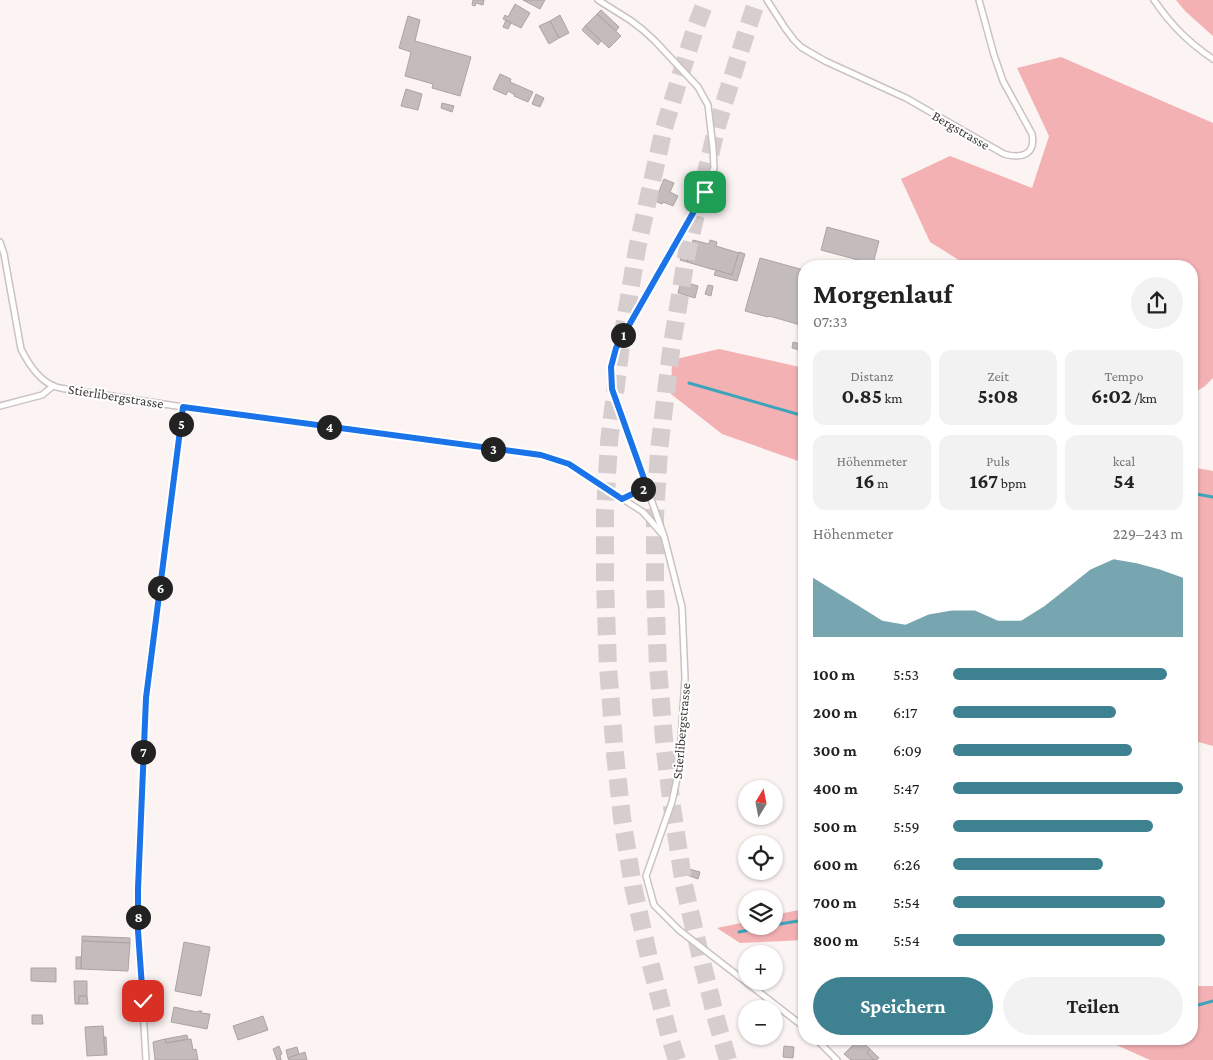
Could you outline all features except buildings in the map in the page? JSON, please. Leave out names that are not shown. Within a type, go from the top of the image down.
[{"type":"lane","points":[[598,0],[630,20],[655,41],[698,87],[708,105],[714,168],[705,192],[616,348],[611,367],[612,389],[664,536]]},
{"type":"lane","name":"Bergstrasse","points":[[767,0],[794,40],[811,53],[906,98],[1004,154],[1018,157],[1023,156],[1032,144],[1032,134],[1003,81],[979,0]]},
{"type":"lane","points":[[1154,0],[1164,15],[1188,40],[1213,59]]},
{"type":"lane","name":"Stierlibergstrasse","points":[[0,242],[4,254],[21,349],[36,373],[53,386],[66,390],[183,407],[541,455],[569,464],[643,512],[664,536],[682,607],[686,678],[679,769],[672,802],[646,876],[654,905],[679,930],[798,1022]]},
{"type":"lane","points":[[0,406],[42,394],[53,386]]},
{"type":"lane","points":[[146,1060],[138,889],[146,698],[183,407]]},
{"type":"lane","points":[[622,499],[647,487]]},
{"type":"lane","points":[[822,1045],[837,1060]]},
{"type":"shaded area","points":[[1176,0],[1213,0],[1213,36],[1185,11]]},
{"type":"shaded area","points":[[1061,57],[1213,123],[1213,378],[1198,390],[1198,260],[959,260],[930,242],[901,179],[950,156],[1032,188],[1049,136],[1017,68]]},
{"type":"shaded area","points":[[719,349],[798,367],[798,461],[722,434],[671,394],[672,360]]},
{"type":"shaded area","points":[[1198,468],[1213,471],[1213,746],[1198,742]]},
{"type":"shaded area","points":[[798,910],[798,940],[740,943],[717,928],[738,924],[738,935],[783,935],[783,913]]},
{"type":"shaded area","points":[[1198,986],[1213,986],[1213,1060],[1150,1060],[1116,1045],[1198,1045]]},
{"type":"waterway","points":[[689,383],[798,414]]},
{"type":"waterway","points":[[1198,494],[1213,497]]},
{"type":"waterway","points":[[783,924],[798,921]]},
{"type":"waterway","points":[[1198,1005],[1213,1001]]},
{"type":"tunnel","points":[[677,1060],[649,958],[633,886],[622,818],[608,667],[605,511],[609,442],[621,345],[637,249],[664,128],[706,0]]},
{"type":"tunnel","points":[[728,1060],[684,885],[673,814],[665,751],[658,667],[655,517],[659,450],[671,351],[687,252],[717,126],[757,0]]},
{"type":"route","points":[[143,1001],[138,931],[138,889],[146,698],[183,407],[541,455],[569,464],[622,499],[647,487],[612,389],[611,367],[616,348],[705,192]]}]
